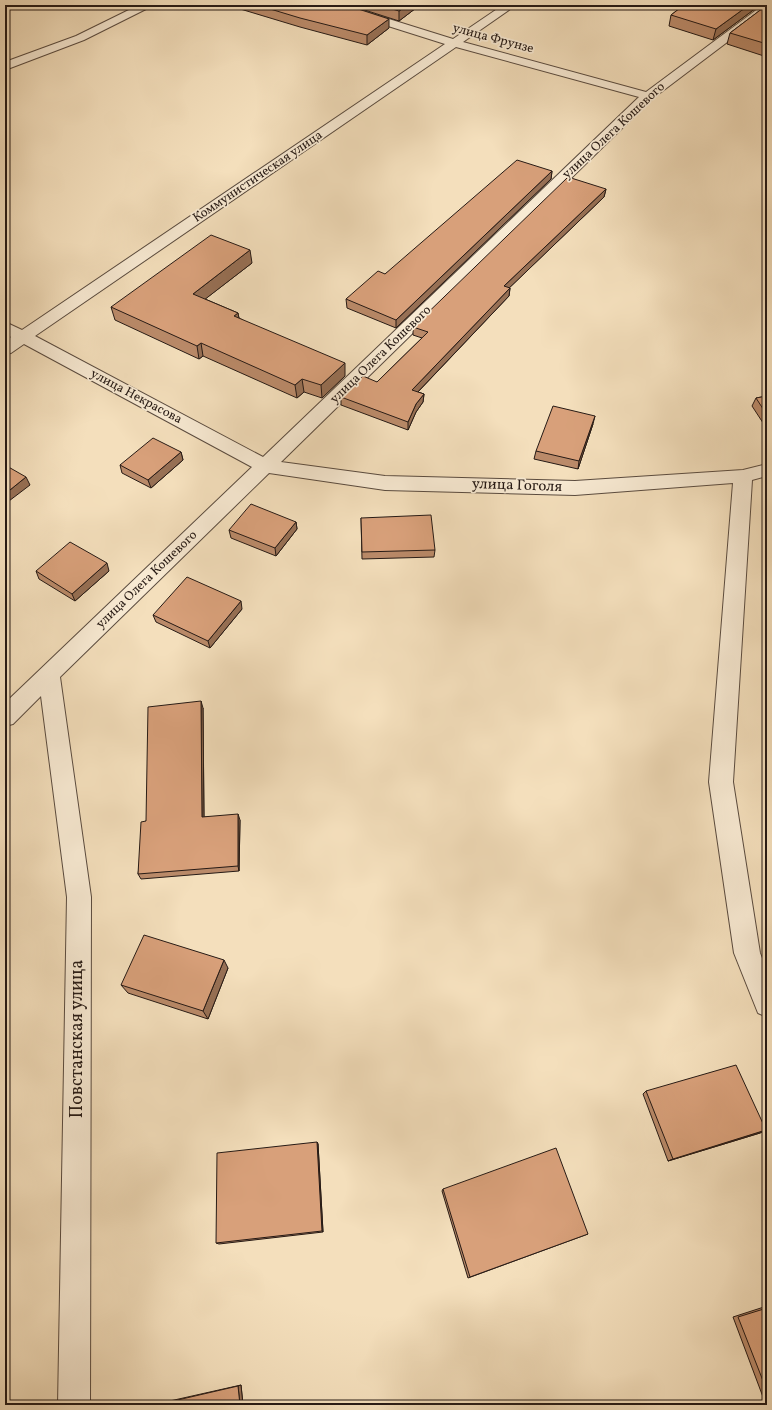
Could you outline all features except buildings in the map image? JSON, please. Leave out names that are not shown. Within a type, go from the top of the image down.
[{"type":"street","points":[[5,66],[80,38],[148,5]]},
{"type":"street","name":"улица Фрунзе","points":[[332,5],[454,43],[648,96]]},
{"type":"street","name":"Коммунистическая улица","points":[[5,349],[510,5]]},
{"type":"street","name":"улица Олега Кошевого","points":[[5,717],[648,96],[767,6]]},
{"type":"street","name":"улица Некрасова","points":[[5,327],[266,466]]},
{"type":"street","name":"улица Гоголя","points":[[266,466],[384,483],[575,488],[743,476],[767,470]]},
{"type":"street","points":[[743,476],[721,782],[747,953],[767,1004]]},
{"type":"street","name":"Повстанская улица","points":[[49,675],[78,897],[74,1405]]}]
